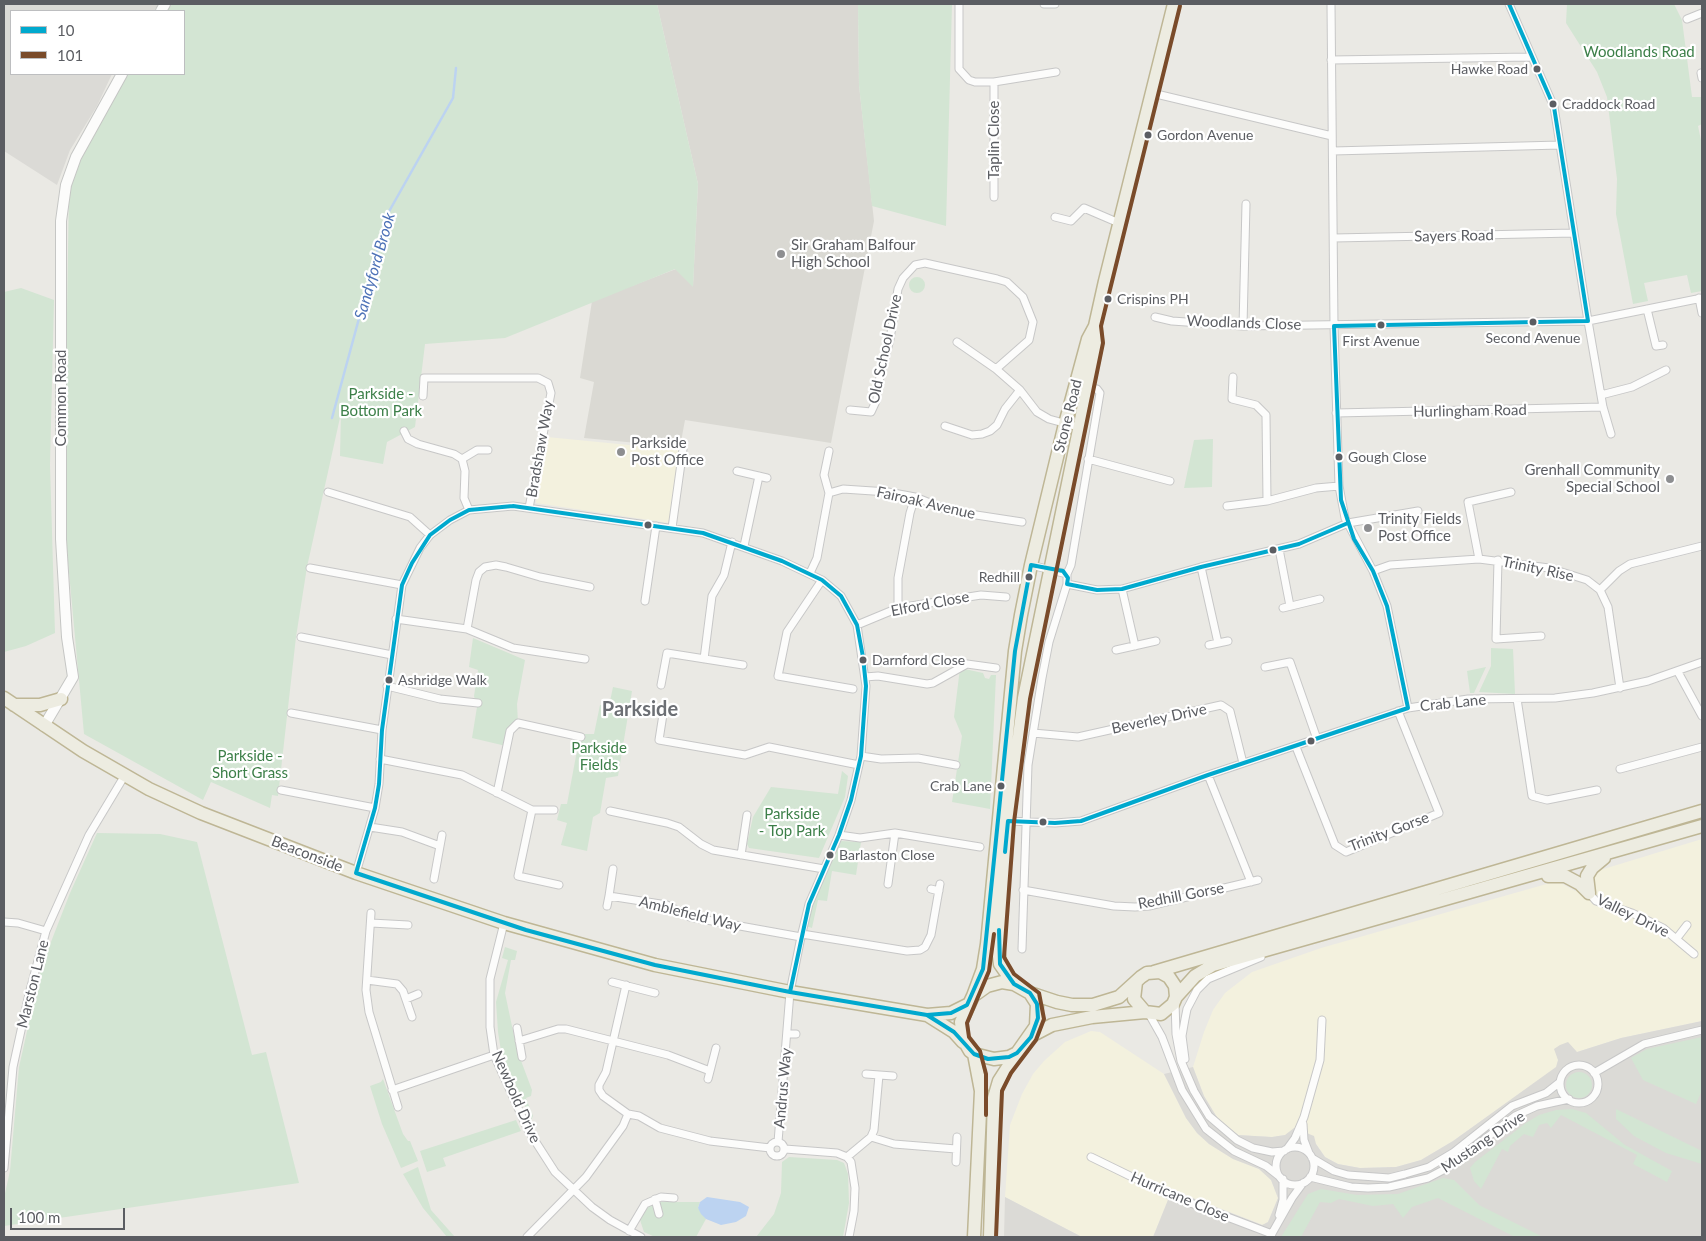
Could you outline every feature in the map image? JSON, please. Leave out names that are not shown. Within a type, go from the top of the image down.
[{"type":"highway","name":"Stone Road","points":[[1014,984],[1004,972],[998,958],[1008,821],[1024,698],[1050,570],[1072,426],[1088,339],[1095,326],[1174,4]]},
{"type":"highway","name":"Stone Road","points":[[970,1001],[983,969],[987,944],[1015,652],[1031,565],[1072,426],[1086,386],[1097,342],[1095,326]]},
{"type":"highway","points":[[9,702],[40,705],[61,699]]},
{"type":"highway","name":"Beaconside","points":[[9,702],[44,726],[125,775],[201,813],[356,874],[504,923],[656,965],[790,992],[927,1015],[950,1013],[970,1001]]},
{"type":"highway","points":[[974,1237],[981,1091],[974,1054],[965,1044],[961,1022],[970,1001],[993,984],[1014,984],[1030,993],[1072,1005],[1093,1005],[1119,997],[1141,977],[1154,972],[1702,811]]},
{"type":"highway","points":[[1031,1037],[1052,1025],[1092,1017],[1165,1012],[1195,976],[1213,965],[1291,945],[1702,826]]},
{"type":"highway","points":[[1589,893],[1587,881],[1589,872],[1608,854]]},
{"type":"highway","points":[[1531,876],[1565,876],[1580,884],[1589,893]]},
{"type":"highway","points":[[1154,972],[1169,977],[1175,986],[1176,999]]},
{"type":"highway","points":[[1136,982],[1134,999],[1147,1013]]},
{"type":"highway","points":[[990,1237],[994,1098],[999,1081],[1017,1053],[1031,1037],[1036,1026],[1037,1004],[1030,993]]},
{"type":"highway","name":"Beaconside","points":[[927,1015],[954,1032],[965,1044]]},
{"type":"highway","points":[[974,1054],[994,1060],[1017,1053]]},
{"type":"street","points":[[959,4],[959,69],[963,75],[975,82],[994,82],[1056,72]]},
{"type":"street","points":[[1044,4],[1054,4]]},
{"type":"street","points":[[1331,4],[1334,326],[1339,486],[1348,523],[1373,571],[1390,616],[1408,708]]},
{"type":"street","points":[[1509,4],[1554,107],[1588,321],[1603,407],[1611,434]]},
{"type":"street","points":[[1687,19],[1702,13]]},
{"type":"street","points":[[1331,60],[1531,57]]},
{"type":"street","name":"Common Road","points":[[44,726],[73,677],[66,637],[61,539],[61,221],[66,185],[76,156],[121,75]]},
{"type":"street","name":"Taplin Close","points":[[994,82],[994,197]]},
{"type":"street","points":[[1152,93],[1332,136]]},
{"type":"street","points":[[1333,151],[1560,145]]},
{"type":"street","points":[[1244,326],[1246,204]]},
{"type":"street","points":[[1055,217],[1071,221],[1084,208],[1120,222]]},
{"type":"street","name":"Sayers Road","points":[[1334,238],[1574,233]]},
{"type":"street","name":"Old School Drive","points":[[850,410],[870,412],[878,399],[877,389],[890,339],[898,289],[903,278],[915,266],[925,263],[1007,282],[1023,297],[1033,322],[1028,340],[996,369]]},
{"type":"street","points":[[1334,326],[1588,321],[1700,298],[1702,313]]},
{"type":"street","points":[[1647,309],[1656,346],[1663,345]]},
{"type":"street","name":"Woodlands Close","points":[[1155,317],[1244,326],[1334,326]]},
{"type":"street","points":[[957,342],[996,369],[1020,390],[1037,412],[1072,426]]},
{"type":"street","points":[[1601,395],[1632,386],[1666,370]]},
{"type":"street","points":[[1233,377],[1232,399],[1256,405],[1266,415],[1267,501]]},
{"type":"street","name":"Bradshaw Way","points":[[422,396],[424,378],[538,378],[548,383],[551,393],[529,508]]},
{"type":"street","points":[[1022,949],[1028,776],[1033,733],[1050,642],[1071,565],[1100,393],[1097,389],[1086,386]]},
{"type":"street","points":[[945,426],[972,434],[988,432],[997,425],[1005,409],[1020,390]]},
{"type":"street","name":"Hurlingham Road","points":[[1336,413],[1603,407]]},
{"type":"street","points":[[404,432],[408,439],[418,444],[454,454],[462,459],[465,464],[464,498],[470,510]]},
{"type":"street","points":[[672,528],[683,448]]},
{"type":"street","points":[[462,459],[477,450],[488,450]]},
{"type":"street","points":[[810,573],[817,558],[829,493],[824,475],[828,451]]},
{"type":"street","points":[[1088,459],[1170,481]]},
{"type":"street","points":[[737,471],[767,478]]},
{"type":"street","points":[[744,546],[759,476]]},
{"type":"street","points":[[1227,506],[1267,501],[1316,488],[1339,486]]},
{"type":"street","name":"Fairoak Avenue","points":[[829,493],[859,489],[916,497],[950,511],[1022,522]]},
{"type":"street","points":[[328,492],[410,517],[430,535]]},
{"type":"street","points":[[1479,558],[1468,502],[1511,492]]},
{"type":"street","points":[[898,608],[898,578],[910,513],[916,497]]},
{"type":"street","points":[[356,874],[375,808],[387,686],[402,585],[412,563],[430,535],[450,520],[470,510],[513,506],[702,533],[744,546],[810,573],[822,580],[841,596],[857,625]]},
{"type":"street","points":[[1067,584],[1097,590],[1122,589],[1201,567],[1299,544],[1348,523],[1418,510]]},
{"type":"street","points":[[645,601],[656,526]]},
{"type":"street","points":[[704,659],[712,596],[724,575],[732,542]]},
{"type":"street","points":[[1620,688],[1608,607],[1600,590],[1619,571],[1630,564],[1702,546]]},
{"type":"street","points":[[1279,549],[1286,607],[1320,599]]},
{"type":"street","name":"Trinity Rise","points":[[1373,571],[1390,565],[1479,558],[1549,568],[1587,580],[1600,590]]},
{"type":"street","points":[[1498,560],[1496,639],[1541,636]]},
{"type":"street","points":[[1031,565],[1067,574]]},
{"type":"street","points":[[467,629],[476,580],[479,572],[486,567],[501,566],[549,580],[590,587]]},
{"type":"street","points":[[1201,567],[1218,643]]},
{"type":"street","points":[[310,568],[402,585]]},
{"type":"street","points":[[822,580],[787,632],[778,676],[853,689]]},
{"type":"street","points":[[1122,589],[1135,646]]},
{"type":"street","name":"Elford Close","points":[[857,625],[898,608],[982,595],[1006,597]]},
{"type":"street","points":[[396,619],[467,629],[513,648],[585,659]]},
{"type":"street","name":"Andrus Way","points":[[778,1142],[790,992],[801,936],[809,904],[839,835],[851,800],[861,756],[865,677],[857,625]]},
{"type":"street","points":[[301,637],[392,655]]},
{"type":"street","points":[[1116,650],[1156,641]]},
{"type":"street","points":[[1209,645],[1228,641]]},
{"type":"street","points":[[661,685],[667,652],[743,665]]},
{"type":"street","points":[[1265,667],[1290,662],[1317,739]]},
{"type":"street","name":"Crab Lane","points":[[1008,821],[1055,823],[1081,821],[1208,775],[1408,708],[1468,699],[1556,698],[1620,688],[1678,672],[1702,662]]},
{"type":"street","points":[[865,677],[878,676],[933,684],[967,664],[996,668]]},
{"type":"street","points":[[1678,672],[1702,716]]},
{"type":"street","points":[[387,686],[440,699],[478,703]]},
{"type":"street","points":[[1517,699],[1532,796],[1547,800],[1597,790]]},
{"type":"street","name":"Beverley Drive","points":[[1033,733],[1078,737],[1221,705],[1230,711],[1243,763]]},
{"type":"street","points":[[664,708],[659,740],[745,755],[769,747],[859,765]]},
{"type":"street","name":"Trinity Gorse","points":[[1296,747],[1335,845],[1346,852],[1439,813],[1398,711]]},
{"type":"street","points":[[291,713],[382,730]]},
{"type":"street","points":[[497,793],[510,730],[518,723],[581,737]]},
{"type":"street","points":[[1620,769],[1702,747]]},
{"type":"street","points":[[861,756],[881,759],[918,758],[956,765]]},
{"type":"street","points":[[380,759],[462,775],[532,810],[554,810]]},
{"type":"street","name":"Marston Lane","points":[[4,1168],[6,1111],[23,1021],[46,931],[76,861],[125,775]]},
{"type":"street","points":[[1208,775],[1251,882]]},
{"type":"street","points":[[281,790],[375,808]]},
{"type":"street","points":[[532,810],[518,876],[559,885]]},
{"type":"street","points":[[610,811],[667,823],[713,850],[824,869]]},
{"type":"street","points":[[741,855],[746,815]]},
{"type":"street","points":[[370,827],[402,832],[440,846]]},
{"type":"street","points":[[888,884],[895,833]]},
{"type":"street","points":[[839,835],[860,838],[895,833],[980,848]]},
{"type":"street","points":[[434,879],[442,835]]},
{"type":"street","points":[[607,906],[613,869]]},
{"type":"street","name":"Redhill Gorse","points":[[1023,890],[1114,906],[1149,906],[1258,880]]},
{"type":"street","name":"Amblefield Way","points":[[609,896],[667,905],[690,917],[801,936],[907,951],[920,950],[925,947],[931,935],[937,888]]},
{"type":"street","name":"Valley Drive","points":[[1589,893],[1596,901],[1632,913],[1663,928],[1694,954]]},
{"type":"street","points":[[371,913],[368,980],[369,1012],[398,1107]]},
{"type":"street","points":[[4,922],[18,923],[46,931]]},
{"type":"street","points":[[371,923],[408,925]]},
{"type":"street","name":"Newbold Drive","points":[[504,923],[490,979],[490,1027],[494,1055],[528,1130],[541,1153],[573,1190],[610,1220],[641,1237]]},
{"type":"street","name":"Valley Drive","points":[[1677,938],[1687,925]]},
{"type":"street","points":[[1187,1074],[1182,1036],[1187,1009],[1197,990],[1208,979],[1291,945]]},
{"type":"street","points":[[368,980],[397,984],[406,999],[412,1017]]},
{"type":"street","points":[[612,982],[655,993]]},
{"type":"street","points":[[626,986],[614,1041],[599,1090],[628,1114],[639,1116],[660,1128],[701,1138],[770,1148]]},
{"type":"street","points":[[406,999],[418,994]]},
{"type":"street","points":[[1176,999],[1176,1034],[1181,1061],[1201,1104],[1209,1116],[1237,1140],[1262,1151],[1299,1148],[1310,1156]]},
{"type":"street","points":[[1147,1013],[1162,1037],[1182,1090],[1206,1129],[1234,1151],[1266,1166],[1281,1178],[1292,1184],[1304,1183]]},
{"type":"street","points":[[1276,1226],[1282,1200],[1281,1178],[1277,1164],[1296,1138],[1304,1116],[1320,1060],[1322,1020]]},
{"type":"street","points":[[517,1028],[522,1057]]},
{"type":"street","points":[[520,1041],[558,1029],[566,1029],[668,1056],[710,1070]]},
{"type":"street","points":[[1594,1073],[1644,1044],[1702,1030]]},
{"type":"street","name":"Andrus Way","points":[[788,1034],[796,1034]]},
{"type":"street","points":[[708,1079],[716,1048]]},
{"type":"street","points":[[392,1090],[494,1055]]},
{"type":"street","points":[[1578,1065],[1587,1067],[1594,1073],[1597,1088],[1588,1101],[1568,1100],[1563,1094],[1560,1082],[1562,1075],[1570,1067],[1578,1065]]},
{"type":"street","points":[[866,1074],[893,1076]]},
{"type":"street","points":[[847,1157],[871,1137],[874,1130],[879,1074]]},
{"type":"street","name":"Mustang Drive","points":[[1310,1156],[1334,1171],[1370,1177],[1389,1178],[1421,1169],[1454,1152],[1512,1106],[1546,1094],[1560,1082]]},
{"type":"street","name":"Mustang Drive","points":[[1310,1177],[1351,1187],[1368,1188],[1389,1187],[1428,1178],[1447,1168],[1516,1116],[1538,1106],[1568,1100]]},
{"type":"street","points":[[527,1237],[586,1177],[623,1126],[628,1114]]},
{"type":"street","points":[[1271,1236],[1314,1168],[1303,1130],[1304,1116]]},
{"type":"street","points":[[871,1137],[894,1144],[956,1149]]},
{"type":"street","points":[[956,1162],[957,1137]]},
{"type":"street","points":[[770,1148],[778,1142],[785,1148],[837,1153],[847,1157],[853,1171],[855,1188],[850,1237]]},
{"type":"street","points":[[770,1148],[773,1154],[778,1156],[783,1153],[785,1148]]},
{"type":"street","name":"Hurricane Close","points":[[1091,1157],[1166,1194],[1271,1236]]},
{"type":"street","points":[[629,1231],[641,1209],[655,1199],[674,1198]]},
{"type":"street","points":[[655,1199],[658,1214]]},
{"type":"shaded area","points":[[4,4],[159,4],[155,10],[10,10],[10,75],[112,75],[97,106],[70,150],[57,185],[4,151]]},
{"type":"shaded area","name":"Sir Graham Balfour High School","points":[[657,4],[858,4],[859,85],[874,221],[831,443],[685,420],[680,447],[584,438],[594,382],[580,378],[592,301],[676,269],[693,286],[698,184]]},
{"type":"shaded area","points":[[547,437],[680,450],[669,523],[536,503]]},
{"type":"shaded area","points":[[1702,839],[1702,1021],[1621,1038],[1577,1052],[1555,1049],[1558,1060],[1557,1067],[1453,1141],[1421,1160],[1396,1167],[1360,1168],[1338,1164],[1325,1157],[1316,1144],[1285,1135],[1272,1137],[1238,1135],[1218,1119],[1204,1096],[1193,1067],[1204,1032],[1213,1010],[1225,993],[1252,972],[1321,948],[1550,883],[1559,882],[1575,891],[1594,884],[1593,877],[1597,871]]},
{"type":"shaded area","points":[[1702,1021],[1702,1237],[1153,1237],[1172,1190],[1262,1225],[1268,1222],[1278,1198],[1271,1180],[1259,1169],[1233,1159],[1209,1144],[1197,1133],[1186,1118],[1164,1074],[1193,1067],[1204,1096],[1218,1119],[1238,1135],[1272,1137],[1285,1135],[1294,1128],[1314,1136],[1316,1144],[1325,1157],[1338,1164],[1360,1168],[1396,1167],[1421,1160],[1453,1141],[1556,1067],[1558,1060],[1554,1049],[1560,1045],[1568,1042],[1577,1052],[1621,1038]]},
{"type":"shaded area","points":[[1091,1031],[1100,1032],[1164,1074],[1186,1118],[1197,1133],[1209,1144],[1233,1159],[1259,1169],[1271,1180],[1278,1198],[1268,1222],[1263,1225],[1172,1190],[1153,1237],[1082,1237],[1005,1197],[1010,1125],[1022,1094],[1033,1074],[1044,1061],[1065,1042]]},
{"type":"shaded area","points":[[1005,1197],[1082,1237],[1004,1237]]},
{"type":"green space","points":[[172,4],[657,4],[698,184],[693,287],[675,269],[505,338],[425,344],[415,427],[387,442],[383,464],[340,456],[341,413],[307,567],[296,637],[278,796],[272,795],[270,808],[211,782],[203,800],[84,734],[66,540],[65,438],[69,188],[85,150],[126,75],[185,75],[185,10],[168,10]]},
{"type":"green space","points":[[858,4],[952,4],[946,226],[872,206],[859,85]]},
{"type":"green space","name":"Woodlands Road","points":[[1567,4],[1674,4],[1682,20],[1692,97],[1702,97],[1702,124],[1698,126],[1702,145],[1702,291],[1691,293],[1687,275],[1644,283],[1648,301],[1633,304],[1616,214],[1617,179],[1607,97],[1597,72],[1566,23]]},
{"type":"green space","points":[[917,277],[925,285],[917,293],[909,285]]},
{"type":"green space","points":[[21,288],[54,300],[50,465],[55,633],[26,646],[4,652],[4,292]]},
{"type":"green space","points":[[1213,439],[1212,487],[1184,488],[1194,440]]},
{"type":"green space","points":[[473,638],[525,660],[517,704],[518,723],[506,746],[472,738],[477,707],[474,696],[478,670],[469,667]]},
{"type":"green space","points":[[1491,648],[1513,649],[1515,694],[1479,692],[1491,666]]},
{"type":"green space","points":[[1486,667],[1474,693],[1470,693],[1467,671]]},
{"type":"green space","points":[[960,668],[983,673],[985,678],[989,679],[991,675],[996,675],[990,809],[952,802],[962,736],[954,717]]},
{"type":"green space","name":"Parkside Fields","points":[[613,687],[632,691],[618,776],[606,778],[600,813],[593,817],[587,851],[561,845],[567,823],[557,820],[561,804],[567,804],[576,756],[584,734],[594,734],[600,705],[609,706]]},
{"type":"green space","name":"Parkside - Top Park","points":[[842,771],[848,776],[845,797],[819,858],[749,848],[747,844],[753,817],[771,787],[838,794]]},
{"type":"green space","points":[[97,833],[160,834],[197,842],[252,1055],[266,1052],[299,1183],[4,1226],[4,1198],[10,1171],[19,1067],[42,965],[70,893]]},
{"type":"green space","points":[[841,841],[861,842],[856,875],[832,871],[827,901],[818,900],[812,928],[806,926],[809,910],[825,870]]},
{"type":"green space","points":[[505,947],[517,951],[515,960],[511,960],[505,993],[517,1050],[532,1090],[531,1096],[526,1098],[533,1116],[531,1120],[501,1051],[498,1032],[496,1002],[508,960],[502,958]]},
{"type":"green space","points":[[1702,1037],[1702,1090],[1696,1104],[1643,1080],[1631,1058],[1647,1049]]},
{"type":"green space","points":[[1579,1072],[1588,1076],[1592,1085],[1588,1094],[1579,1098],[1570,1094],[1566,1085],[1570,1076]]},
{"type":"green space","points":[[383,1079],[403,1134],[410,1141],[418,1161],[401,1168],[382,1124],[370,1086],[381,1082]]},
{"type":"green space","points":[[1572,1109],[1586,1113],[1625,1145],[1672,1171],[1667,1182],[1633,1164],[1637,1155],[1561,1115],[1551,1128],[1547,1123],[1539,1125],[1533,1137],[1524,1134],[1510,1146],[1508,1152],[1502,1149],[1481,1189],[1474,1181],[1470,1168],[1475,1162],[1526,1123],[1539,1115],[1556,1110]]},
{"type":"green space","points":[[1616,1109],[1702,1151],[1702,1164],[1666,1153],[1634,1136],[1616,1119]]},
{"type":"green space","points":[[516,1120],[521,1131],[443,1158],[446,1166],[427,1172],[420,1151]]},
{"type":"green space","points":[[789,1157],[837,1160],[844,1163],[848,1174],[849,1203],[843,1237],[756,1237],[774,1214],[781,1193],[782,1162]]},
{"type":"green space","points":[[418,1167],[431,1210],[455,1237],[447,1237],[423,1208],[403,1174]]},
{"type":"green space","points":[[1443,1178],[1454,1180],[1479,1205],[1543,1237],[1515,1237],[1438,1198],[1412,1207],[1403,1218],[1393,1204],[1373,1206],[1339,1199],[1331,1203],[1320,1202],[1301,1237],[1281,1237],[1308,1194],[1321,1189],[1357,1195],[1398,1194]]},
{"type":"green space","points":[[659,1202],[700,1202],[698,1208],[706,1219],[696,1237],[655,1237],[644,1232],[640,1220],[648,1205]]},
{"type":"water","points":[[707,1197],[740,1202],[749,1207],[746,1216],[736,1222],[721,1225],[706,1219],[698,1208],[700,1202]]},
{"type":"waterway","name":"Sandyford Brook","points":[[332,418],[387,215],[453,98],[456,68]]},
{"type":"transit line","name":"10","points":[[1005,852],[1008,821],[1055,823],[1081,821],[1208,775],[1408,708],[1387,606],[1373,571],[1354,539],[1341,500],[1334,326],[1588,321],[1554,107],[1509,4]]},
{"type":"transit line","name":"101","points":[[996,1237],[1002,1091],[1011,1073],[1036,1040],[1044,1019],[1039,993],[1014,974],[1004,957],[1014,822],[1030,699],[1103,343],[1101,326],[1180,6]]},
{"type":"transit line","name":"10","points":[[513,506],[703,533],[782,561],[822,580],[841,596],[857,625],[863,657],[866,686],[861,756],[851,800],[839,835],[809,904],[790,992],[655,965],[526,930],[356,873],[375,808],[379,784],[382,730],[402,585],[412,563],[430,535],[450,520],[469,510],[513,506]]},
{"type":"transit line","name":"10","points":[[790,992],[927,1015],[951,1013],[967,1005],[983,969],[1015,651],[1031,565],[1063,571],[1068,578],[1067,584],[1097,590],[1122,589],[1201,567],[1299,544],[1348,523]]},
{"type":"transit line","name":"10","points":[[927,1015],[954,1032],[974,1054],[988,1059],[1009,1057],[1017,1053],[1031,1037],[1038,1018],[1037,1004],[1030,993],[1014,984],[1000,964],[999,930]]},
{"type":"transit line","name":"101","points":[[986,1115],[986,1074],[980,1051],[969,1037],[967,1023],[989,971],[994,934]]},
{"type":"place","name":"Hawke Road","points":[[1537,69]]},
{"type":"place","name":"Craddock Road","points":[[1553,104]]},
{"type":"place","name":"Gordon Avenue","points":[[1148,135]]},
{"type":"place","name":"Sir Graham Balfour High School","points":[[781,254]]},
{"type":"place","name":"Crispins PH","points":[[1108,299]]},
{"type":"place","name":"Second Avenue","points":[[1533,322]]},
{"type":"place","name":"First Avenue","points":[[1381,325]]},
{"type":"place","name":"Parkside Post Office","points":[[621,452]]},
{"type":"place","name":"Gough Close","points":[[1339,457]]},
{"type":"place","name":"Grenhall Community Special School","points":[[1670,479]]},
{"type":"place","name":"Trinity Fields Post Office","points":[[1368,528]]},
{"type":"place","name":"Redhill","points":[[1029,577]]},
{"type":"place","name":"Darnford Close","points":[[863,660]]},
{"type":"place","name":"Ashridge Walk","points":[[389,680]]},
{"type":"place","name":"Crab Lane","points":[[1001,786]]},
{"type":"place","name":"Barlaston Close","points":[[830,855]]},
{"type":"district","name":"Parkside","points":[[640,710]]},
{"type":"park label","name":"Parkside - Bottom Park","points":[[381,402]]},
{"type":"park label","name":"Parkside - Short Grass","points":[[250,764]]}]
